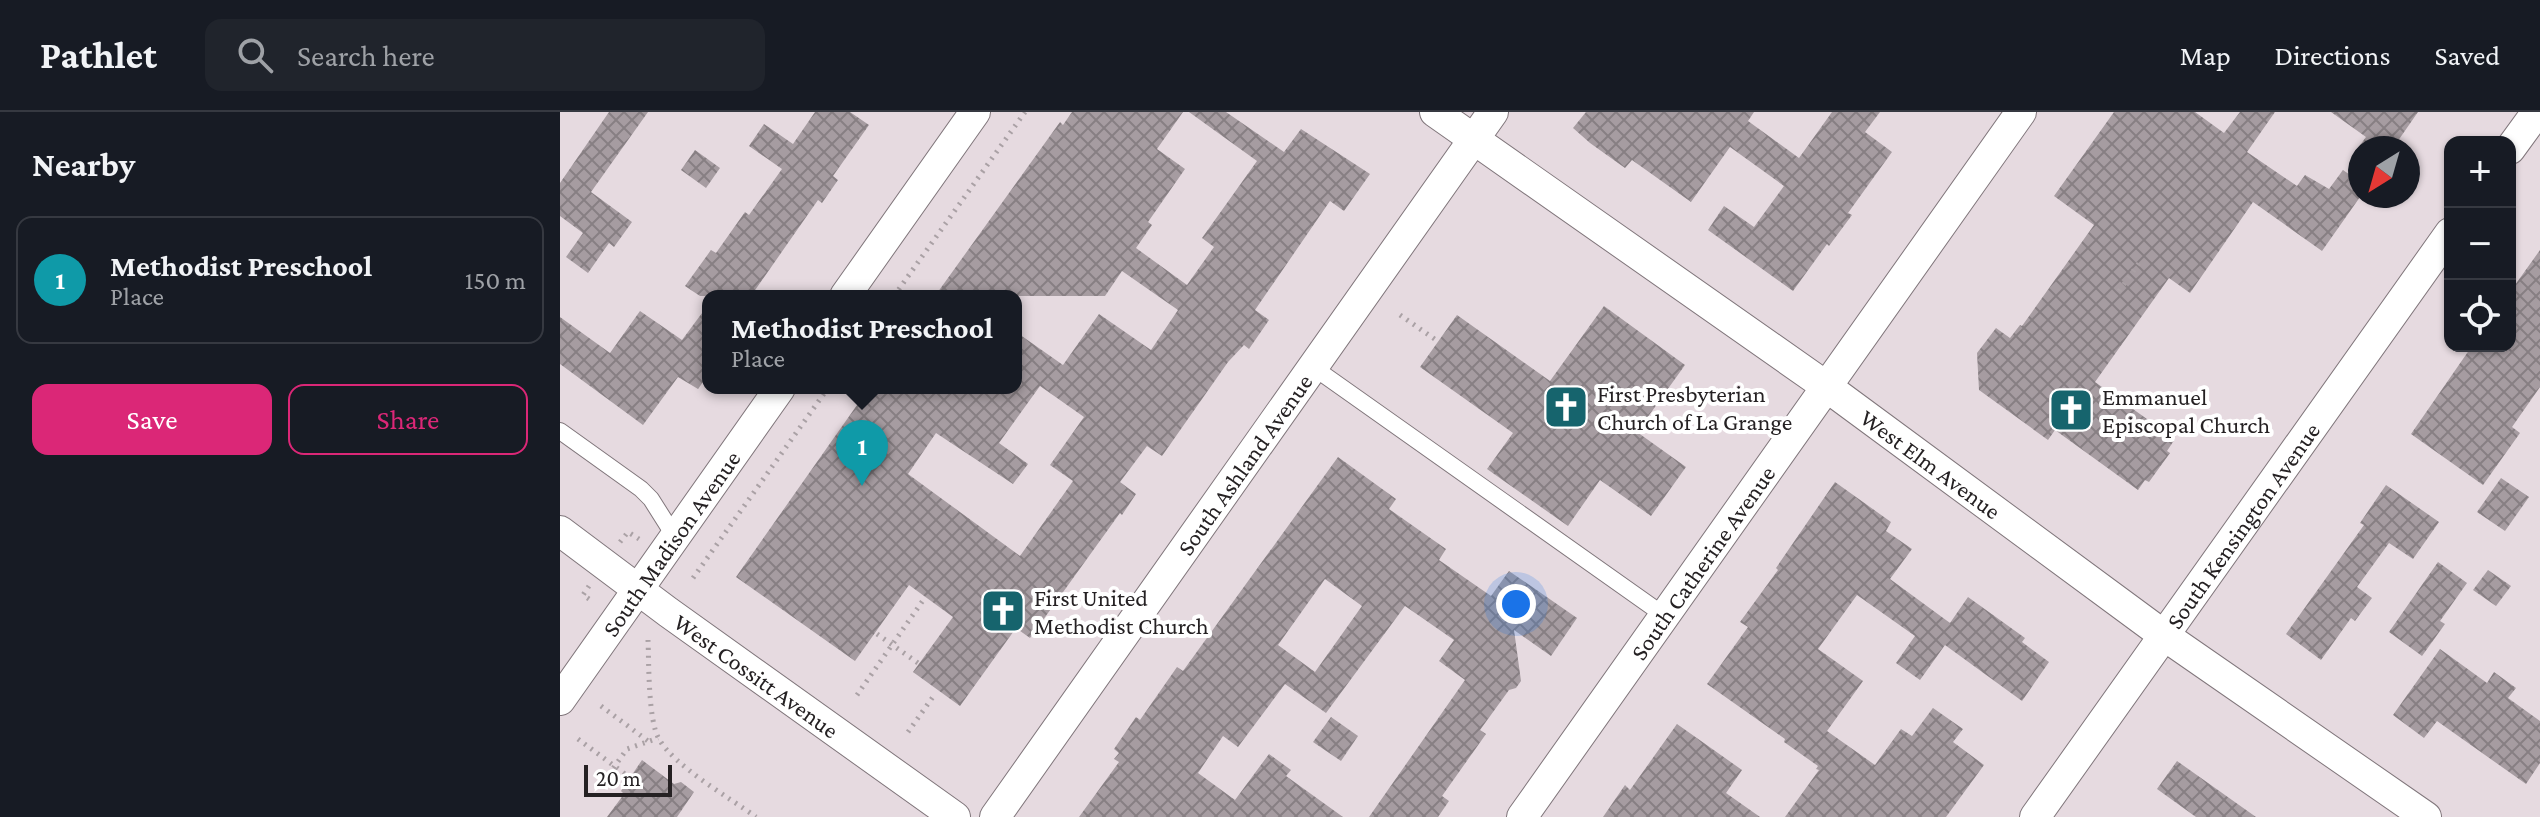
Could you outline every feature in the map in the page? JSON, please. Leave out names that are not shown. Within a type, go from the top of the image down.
[{"type":"street","points":[[849,290],[975,112]]},
{"type":"street","name":"West Elm Avenue","points":[[1435,112],[1827,387],[2162,634],[2426,817]]},
{"type":"street","name":"South Ashland Avenue","points":[[995,817],[1493,112]]},
{"type":"street","name":"South Catherine Avenue","points":[[1522,817],[2021,112]]},
{"type":"street","points":[[2516,141],[2537,112]]},
{"type":"street","name":"South Kensington Avenue","points":[[2035,817],[2162,634],[2444,241]]},
{"type":"street","name":"South Madison Avenue","points":[[560,700],[776,394]]},
{"type":"street","name":"West Cossitt Avenue","points":[[560,531],[955,817]]},
{"type":"lane","points":[[1313,367],[1665,616]]},
{"type":"lane","points":[[560,431],[641,489],[675,537]]},
{"type":"path","points":[[898,290],[1025,112]]},
{"type":"path","points":[[2119,291],[2142,259]]},
{"type":"path","points":[[1400,315],[1436,340]]},
{"type":"path","points":[[688,585],[824,394]]},
{"type":"path","points":[[686,572],[693,578]]},
{"type":"path","points":[[857,695],[924,599]]},
{"type":"path","points":[[877,634],[918,663]]},
{"type":"path","points":[[648,640],[653,715],[658,738],[674,757],[756,817]]},
{"type":"path","points":[[908,732],[935,694]]},
{"type":"path","points":[[601,706],[648,742]]},
{"type":"path","points":[[604,781],[627,749],[658,738]]},
{"type":"path","points":[[578,739],[625,774]]},
{"type":"building","points":[[609,112],[648,112],[591,192],[632,222],[614,247],[609,243],[588,273],[566,257],[583,233],[560,216],[560,183]]},
{"type":"building","points":[[815,112],[850,112],[869,125],[833,176],[838,180],[822,203],[818,200],[755,290],[702,290],[700,296],[685,286],[711,250],[716,253],[745,212],[749,215],[782,169],[749,146],[764,124],[793,144]]},
{"type":"building","points":[[1072,112],[1183,112],[1157,149],[1185,169],[1148,222],[1152,225],[1136,248],[1187,285],[1214,247],[1202,238],[1257,161],[1189,112],[1226,112],[1284,152],[1301,129],[1370,174],[1344,211],[1330,201],[1255,310],[1269,320],[1249,349],[1244,345],[1228,362],[1162,456],[1147,446],[1120,482],[1136,494],[1122,515],[1120,513],[1030,638],[1016,628],[960,706],[913,672],[953,617],[909,585],[855,661],[736,577],[865,394],[1022,394],[1022,336],[1063,365],[1099,314],[1151,350],[1178,310],[1122,271],[1105,296],[1022,296],[1022,290],[939,290],[1060,122],[1063,125]],"holes":[[[1040,386],[1084,417],[1050,465],[1073,481],[1020,556],[908,474],[936,433],[1013,484],[1028,464],[999,443]]]},
{"type":"building","points":[[1586,112],[1754,112],[1748,121],[1799,158],[1832,112],[1880,112],[1865,132],[1892,152],[1848,213],[1852,215],[1793,291],[1708,230],[1724,206],[1754,227],[1784,186],[1730,147],[1691,202],[1632,160],[1625,168],[1590,143],[1573,128]]},
{"type":"building","points":[[2114,112],[2195,112],[2224,133],[2240,112],[2275,112],[2247,152],[2297,186],[2305,175],[2329,189],[2343,170],[2348,174],[2348,208],[2352,208],[2322,251],[2253,202],[2190,293],[2169,278],[2095,382],[2175,439],[2167,451],[2170,453],[2149,482],[2145,480],[2138,490],[2055,430],[2048,440],[1979,390],[1977,353],[1996,328],[2010,338],[2022,326],[2094,225],[2054,196]]},
{"type":"building","points":[[2331,112],[2418,112],[2401,136],[2365,136]]},
{"type":"building","points":[[695,150],[720,168],[706,188],[681,170]]},
{"type":"building","points":[[2540,250],[2540,387],[2512,427],[2520,433],[2483,485],[2411,434],[2468,352],[2516,352],[2516,284]]},
{"type":"building","name":"First Presbyterian Church of La Grange","points":[[1604,306],[1685,365],[1637,432],[1686,467],[1651,516],[1600,480],[1568,526],[1487,469],[1513,433],[1420,367],[1457,315],[1550,381]]},
{"type":"building","points":[[640,311],[682,340],[702,313],[702,383],[698,389],[678,377],[643,425],[560,364],[560,317],[610,353]]},
{"type":"building","points":[[1338,457],[1396,499],[1389,509],[1446,549],[1439,560],[1491,596],[1509,571],[1577,618],[1551,656],[1514,630],[1521,681],[1516,688],[1509,690],[1480,730],[1486,734],[1442,796],[1449,801],[1438,817],[1369,817],[1465,680],[1439,661],[1454,640],[1405,606],[1326,713],[1285,684],[1238,747],[1223,736],[1198,773],[1235,800],[1269,754],[1291,770],[1286,776],[1343,817],[1079,817],[1119,762],[1114,759],[1119,753],[1114,749],[1136,717],[1140,720],[1177,667],[1183,671]],"holes":[[[1325,579],[1362,606],[1315,672],[1278,645]]]},
{"type":"building","points":[[2501,478],[2529,497],[2505,531],[2477,512]]},
{"type":"building","points":[[1835,482],[1891,522],[1886,531],[1912,549],[1890,579],[1950,623],[1968,597],[2025,638],[2022,642],[2049,662],[2022,701],[1945,645],[1920,680],[1896,663],[1915,636],[1857,595],[1818,649],[1863,681],[1827,731],[1875,765],[1901,729],[1912,736],[1933,708],[1963,729],[1953,742],[1984,765],[1946,817],[1785,817],[1819,770],[1816,769],[1818,766],[1707,684],[1748,627],[1740,622]]},
{"type":"building","points":[[2386,485],[2439,522],[2413,559],[2389,543],[2357,587],[2372,598],[2355,621],[2351,618],[2321,660],[2286,634],[2364,525],[2360,523]]},
{"type":"building","points":[[2438,562],[2467,583],[2440,621],[2445,624],[2422,656],[2389,632]]},
{"type":"building","points":[[2488,570],[2511,586],[2496,606],[2473,590]]},
{"type":"building","points":[[2440,649],[2487,683],[2494,672],[2516,688],[2508,698],[2540,721],[2540,763],[2526,784],[2437,721],[2424,738],[2393,715]]},
{"type":"building","points":[[1331,717],[1358,736],[1341,761],[1313,742]]},
{"type":"building","points":[[1677,724],[1742,770],[1726,793],[1760,817],[1603,817],[1625,785],[1630,790]]},
{"type":"building","points":[[642,760],[674,784],[681,782],[694,792],[677,817],[607,817],[624,794],[621,791]]},
{"type":"building","points":[[2177,761],[2256,817],[2196,817],[2157,789]]},
{"type":"place","name":"First Presbyterian Church of La Grange","points":[[1566,407]]},
{"type":"place","name":"Emmanuel Episcopal Church","points":[[2071,410]]},
{"type":"place","name":"Methodist Preschool","points":[[862,486]]},
{"type":"place","name":"First United Methodist Church","points":[[1003,611]]}]
